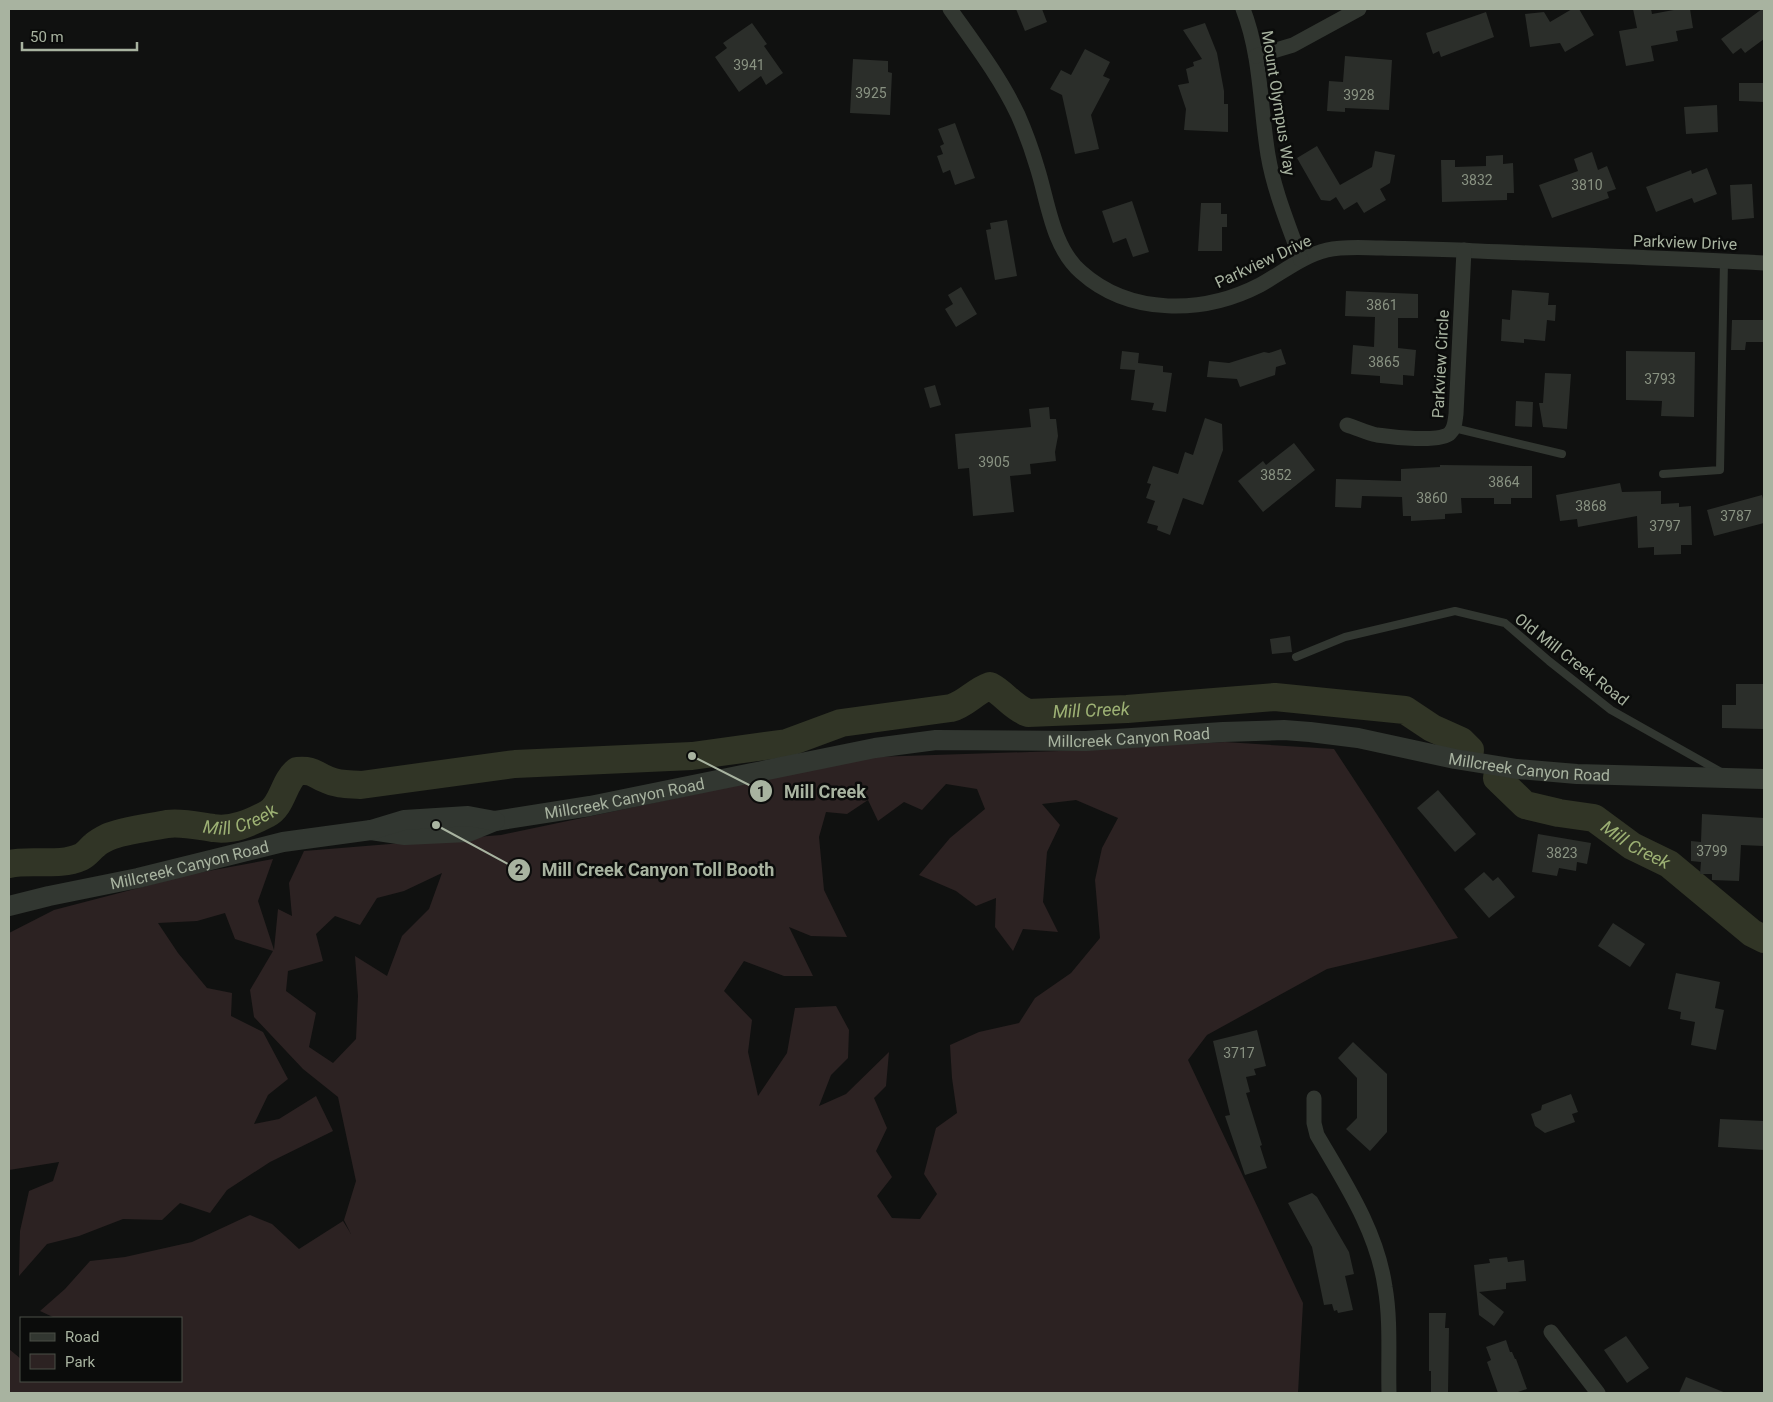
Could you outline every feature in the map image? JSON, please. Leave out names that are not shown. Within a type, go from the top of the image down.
[{"type":"street","name":"Parkview Drive","points":[[950,9],[987,62],[1018,116],[1037,166],[1062,247],[1076,266],[1100,287],[1122,297],[1143,303],[1169,306],[1215,302],[1236,296],[1261,284],[1301,260],[1329,250],[1353,248],[1464,250],[1764,263]]},
{"type":"street","name":"Mount Olympus Way","points":[[1243,9],[1251,32],[1256,56],[1264,131],[1272,176],[1301,260]]},
{"type":"street","points":[[1256,56],[1293,45],[1359,9]]},
{"type":"street","name":"Parkview Circle","points":[[1347,425],[1378,435],[1429,438],[1446,436],[1454,428],[1464,250]]},
{"type":"street","name":"Millcreek Canyon Road","points":[[9,906],[146,876],[283,842],[371,830],[404,820],[468,816],[495,822],[590,806],[868,749],[936,740],[1086,741],[1223,732],[1292,730],[1358,738],[1455,759],[1517,769],[1577,774],[1764,779]]},
{"type":"street","points":[[1314,1098],[1314,1123],[1317,1135],[1366,1221],[1383,1273],[1387,1302],[1389,1393]]},
{"type":"street","points":[[1551,1332],[1598,1393]]},
{"type":"lane","points":[[1663,474],[1720,470],[1724,261]]},
{"type":"lane","points":[[1454,428],[1562,454]]},
{"type":"lane","name":"Old Mill Creek Road","points":[[1296,657],[1345,637],[1455,611],[1505,623],[1611,710],[1734,779]]},
{"type":"green space","points":[[1225,742],[1334,749],[1458,938],[1327,969],[1207,1035],[1188,1060],[1303,1303],[1298,1393],[9,1393],[9,1349],[20,1358],[20,1382],[182,1382],[182,1317],[53,1317],[40,1311],[65,1289],[90,1261],[125,1257],[192,1242],[250,1215],[272,1224],[299,1249],[343,1221],[351,1234],[344,1220],[356,1181],[338,1097],[303,1069],[254,1017],[250,990],[273,951],[235,939],[225,913],[197,921],[158,923],[178,953],[207,988],[232,993],[231,1016],[263,1032],[288,1079],[268,1095],[254,1124],[279,1119],[316,1096],[333,1131],[270,1162],[227,1190],[210,1213],[180,1203],[162,1220],[123,1219],[79,1236],[47,1244],[19,1276],[20,1231],[29,1191],[53,1181],[59,1162],[9,1170],[9,933],[54,910],[192,874],[273,859],[258,901],[274,950],[278,909],[292,916],[289,883],[304,851],[501,835],[873,757],[1059,751]],"holes":[[[946,784],[977,789],[985,809],[950,838],[919,875],[956,891],[976,906],[996,898],[995,927],[1013,951],[1023,929],[1058,932],[1043,902],[1047,852],[1060,825],[1042,804],[1076,800],[1118,818],[1102,848],[1095,880],[1100,938],[1071,973],[1035,998],[1019,1023],[979,1032],[950,1045],[957,1113],[936,1128],[924,1174],[937,1194],[920,1219],[892,1218],[877,1196],[892,1177],[876,1151],[887,1128],[874,1098],[886,1086],[889,1052],[846,1094],[819,1106],[831,1075],[848,1058],[849,1030],[836,1006],[795,1008],[787,1053],[758,1096],[748,1052],[752,1020],[724,991],[744,961],[784,976],[813,976],[789,927],[811,936],[847,937],[824,890],[819,837],[826,812],[847,814],[868,800],[878,821],[904,802],[922,810]],[[442,873],[429,909],[402,936],[387,976],[355,956],[358,996],[356,1039],[333,1063],[309,1047],[316,1013],[286,991],[288,971],[323,961],[316,934],[335,916],[360,925],[377,898],[404,891]]]},
{"type":"building","points":[[1016,9],[1042,9],[1047,22],[1025,31]]},
{"type":"building","points":[[1572,9],[1579,9],[1594,35],[1565,52],[1560,43],[1530,47],[1525,14],[1544,12],[1550,22]]},
{"type":"building","points":[[1633,9],[1651,9],[1652,14],[1690,9],[1693,28],[1676,31],[1678,41],[1651,46],[1654,61],[1626,66],[1619,31],[1637,28]]},
{"type":"building","points":[[1764,9],[1764,39],[1745,53],[1741,48],[1733,54],[1721,39]]},
{"type":"building","points":[[1486,12],[1494,37],[1441,57],[1439,51],[1433,54],[1426,33]]},
{"type":"building","points":[[752,23],[767,44],[764,46],[783,73],[766,85],[761,76],[739,92],[715,57],[727,48],[723,43]]},
{"type":"building","points":[[1205,23],[1217,53],[1224,91],[1224,104],[1228,104],[1228,132],[1184,130],[1186,109],[1178,85],[1189,83],[1186,69],[1194,66],[1193,62],[1202,59],[1183,30]]},
{"type":"building","points":[[1085,49],[1110,62],[1103,76],[1110,79],[1091,115],[1099,149],[1075,154],[1062,95],[1050,89],[1061,70],[1071,75]]},
{"type":"building","points":[[1345,56],[1392,60],[1389,110],[1345,108],[1345,112],[1327,111],[1329,81],[1343,82]]},
{"type":"building","points":[[853,59],[888,61],[888,72],[892,73],[890,115],[850,113]]},
{"type":"building","points":[[1739,83],[1764,83],[1764,102],[1739,101]]},
{"type":"building","points":[[1717,105],[1718,132],[1686,134],[1684,107]]},
{"type":"building","points":[[955,123],[975,178],[955,185],[950,170],[943,173],[937,156],[943,154],[940,146],[944,144],[938,129]]},
{"type":"building","points":[[1317,146],[1340,185],[1372,167],[1375,151],[1395,155],[1390,183],[1380,189],[1386,200],[1364,213],[1357,202],[1344,210],[1336,197],[1330,201],[1321,200],[1297,158]]},
{"type":"building","points":[[1592,152],[1598,170],[1607,166],[1616,189],[1607,192],[1609,198],[1552,218],[1539,185],[1578,171],[1574,159]]},
{"type":"building","points":[[1503,155],[1503,164],[1513,163],[1514,193],[1507,193],[1507,200],[1442,202],[1441,160],[1455,160],[1455,167],[1486,166],[1486,156]]},
{"type":"building","points":[[1707,168],[1717,194],[1694,203],[1692,198],[1656,212],[1646,187],[1691,170],[1692,174]]},
{"type":"building","points":[[1752,184],[1754,218],[1732,220],[1730,185]]},
{"type":"building","points":[[1132,201],[1149,252],[1133,257],[1126,238],[1113,243],[1102,211]]},
{"type":"building","points":[[1201,203],[1221,203],[1221,214],[1227,214],[1227,227],[1222,227],[1222,251],[1198,251]]},
{"type":"building","points":[[1007,220],[1017,276],[995,280],[986,230],[991,229],[990,223]]},
{"type":"building","points":[[961,287],[977,314],[956,327],[945,309],[953,304],[948,295]]},
{"type":"building","points":[[1512,290],[1549,293],[1548,305],[1556,305],[1555,321],[1547,320],[1545,341],[1524,339],[1524,343],[1501,341],[1502,319],[1510,320]]},
{"type":"building","points":[[1346,291],[1418,294],[1418,318],[1398,318],[1398,348],[1416,350],[1414,376],[1403,375],[1403,385],[1380,383],[1380,376],[1351,374],[1353,345],[1374,347],[1375,317],[1345,316]]},
{"type":"building","points":[[1732,320],[1764,320],[1764,342],[1746,342],[1745,350],[1731,350]]},
{"type":"building","points":[[1281,349],[1286,364],[1276,367],[1275,375],[1240,387],[1237,379],[1207,377],[1209,361],[1229,363],[1264,352],[1269,353]]},
{"type":"building","points":[[1122,351],[1139,353],[1138,363],[1163,366],[1163,372],[1172,373],[1166,412],[1152,410],[1154,403],[1131,400],[1135,370],[1120,369]]},
{"type":"building","points":[[1626,351],[1695,352],[1694,417],[1661,416],[1662,401],[1626,400]]},
{"type":"building","points":[[1545,373],[1571,374],[1567,429],[1543,427],[1539,403],[1543,403]]},
{"type":"building","points":[[935,385],[941,405],[930,408],[924,388]]},
{"type":"building","points":[[1516,401],[1533,402],[1532,427],[1515,426]]},
{"type":"building","points":[[1049,407],[1050,419],[1056,419],[1058,436],[1055,452],[1056,461],[1030,464],[1031,474],[1010,476],[1014,512],[973,516],[969,468],[958,469],[955,434],[1031,427],[1029,409]]},
{"type":"building","points":[[1205,418],[1222,424],[1223,450],[1203,505],[1183,498],[1170,535],[1157,530],[1158,526],[1147,523],[1155,501],[1146,498],[1151,484],[1147,483],[1153,466],[1178,474],[1185,452],[1193,455]]},
{"type":"building","points":[[1294,443],[1315,470],[1263,512],[1238,481],[1263,461],[1266,465]]},
{"type":"building","points":[[1440,465],[1532,466],[1532,498],[1511,498],[1511,504],[1494,504],[1494,498],[1461,498],[1462,513],[1445,514],[1445,519],[1411,521],[1411,516],[1403,516],[1402,497],[1362,496],[1361,508],[1335,507],[1336,479],[1401,481],[1401,469],[1440,467]]},
{"type":"building","points":[[1620,483],[1622,492],[1661,491],[1661,504],[1679,503],[1679,507],[1691,506],[1692,545],[1681,545],[1681,554],[1654,555],[1654,547],[1638,548],[1637,516],[1578,527],[1577,519],[1560,521],[1556,495]]},
{"type":"building","points":[[1762,495],[1764,523],[1714,536],[1707,510]]},
{"type":"building","points":[[1290,636],[1292,652],[1272,654],[1270,639]]},
{"type":"building","points":[[1736,684],[1764,684],[1764,729],[1722,728],[1722,705],[1736,705]]},
{"type":"building","points":[[1438,790],[1476,834],[1455,852],[1417,808]]},
{"type":"building","points":[[1702,814],[1764,818],[1764,846],[1741,845],[1739,881],[1712,880],[1712,874],[1700,874],[1701,862],[1691,861],[1691,841],[1701,842]]},
{"type":"building","points":[[1538,834],[1591,843],[1587,864],[1577,862],[1576,871],[1559,868],[1557,876],[1532,872]]},
{"type":"building","points":[[1484,872],[1493,881],[1498,877],[1515,897],[1489,918],[1464,889]]},
{"type":"building","points":[[1613,923],[1645,944],[1630,967],[1598,946]]},
{"type":"building","points":[[1676,973],[1720,982],[1715,1008],[1724,1010],[1716,1050],[1691,1045],[1695,1022],[1680,1019],[1681,1012],[1668,1009]]},
{"type":"building","points":[[1257,1030],[1266,1066],[1254,1069],[1256,1075],[1246,1077],[1250,1092],[1246,1093],[1267,1168],[1245,1175],[1225,1116],[1230,1115],[1213,1041]]},
{"type":"building","points":[[1353,1042],[1387,1074],[1387,1132],[1370,1151],[1346,1129],[1357,1118],[1357,1078],[1338,1058]]},
{"type":"building","points":[[1571,1094],[1578,1112],[1572,1114],[1575,1122],[1545,1133],[1535,1126],[1531,1114],[1541,1110],[1542,1105]]},
{"type":"building","points":[[1720,1119],[1764,1121],[1764,1150],[1718,1147]]},
{"type":"building","points":[[1312,1193],[1317,1197],[1349,1252],[1354,1274],[1345,1276],[1353,1310],[1338,1313],[1337,1310],[1334,1311],[1332,1304],[1324,1305],[1312,1247],[1288,1203]]},
{"type":"building","points":[[1507,1257],[1508,1262],[1524,1260],[1526,1281],[1506,1283],[1506,1289],[1479,1292],[1504,1312],[1494,1326],[1479,1315],[1474,1265],[1490,1263],[1489,1259]]},
{"type":"building","points":[[1429,1313],[1446,1313],[1445,1328],[1449,1328],[1448,1393],[1431,1393]]},
{"type":"building","points":[[1626,1336],[1649,1368],[1627,1383],[1604,1350]]},
{"type":"building","points":[[1506,1340],[1510,1352],[1512,1352],[1516,1359],[1527,1389],[1515,1393],[1498,1393],[1487,1362],[1491,1360],[1486,1347]]},
{"type":"building","points":[[1686,1377],[1726,1393],[1679,1393]]},
{"type":"waterway","name":"Mill Creek","points":[[9,864],[73,860],[83,856],[108,837],[128,831],[167,824],[185,824],[220,829],[241,826],[272,810],[280,800],[292,776],[297,771],[311,772],[336,783],[361,785],[515,764],[692,756],[787,743],[841,723],[951,708],[990,686],[1028,713],[1127,709],[1275,697],[1405,710],[1432,728],[1461,741],[1470,750]]},
{"type":"waterway","name":"Mill Creek","points":[[1497,778],[1525,805],[1559,813],[1594,818],[1632,846],[1669,864],[1752,933],[1764,939]]},
{"type":"place","name":"Mill Creek","points":[[692,756]]},
{"type":"place","name":"Mill Creek Canyon Toll Booth","points":[[436,825]]}]
